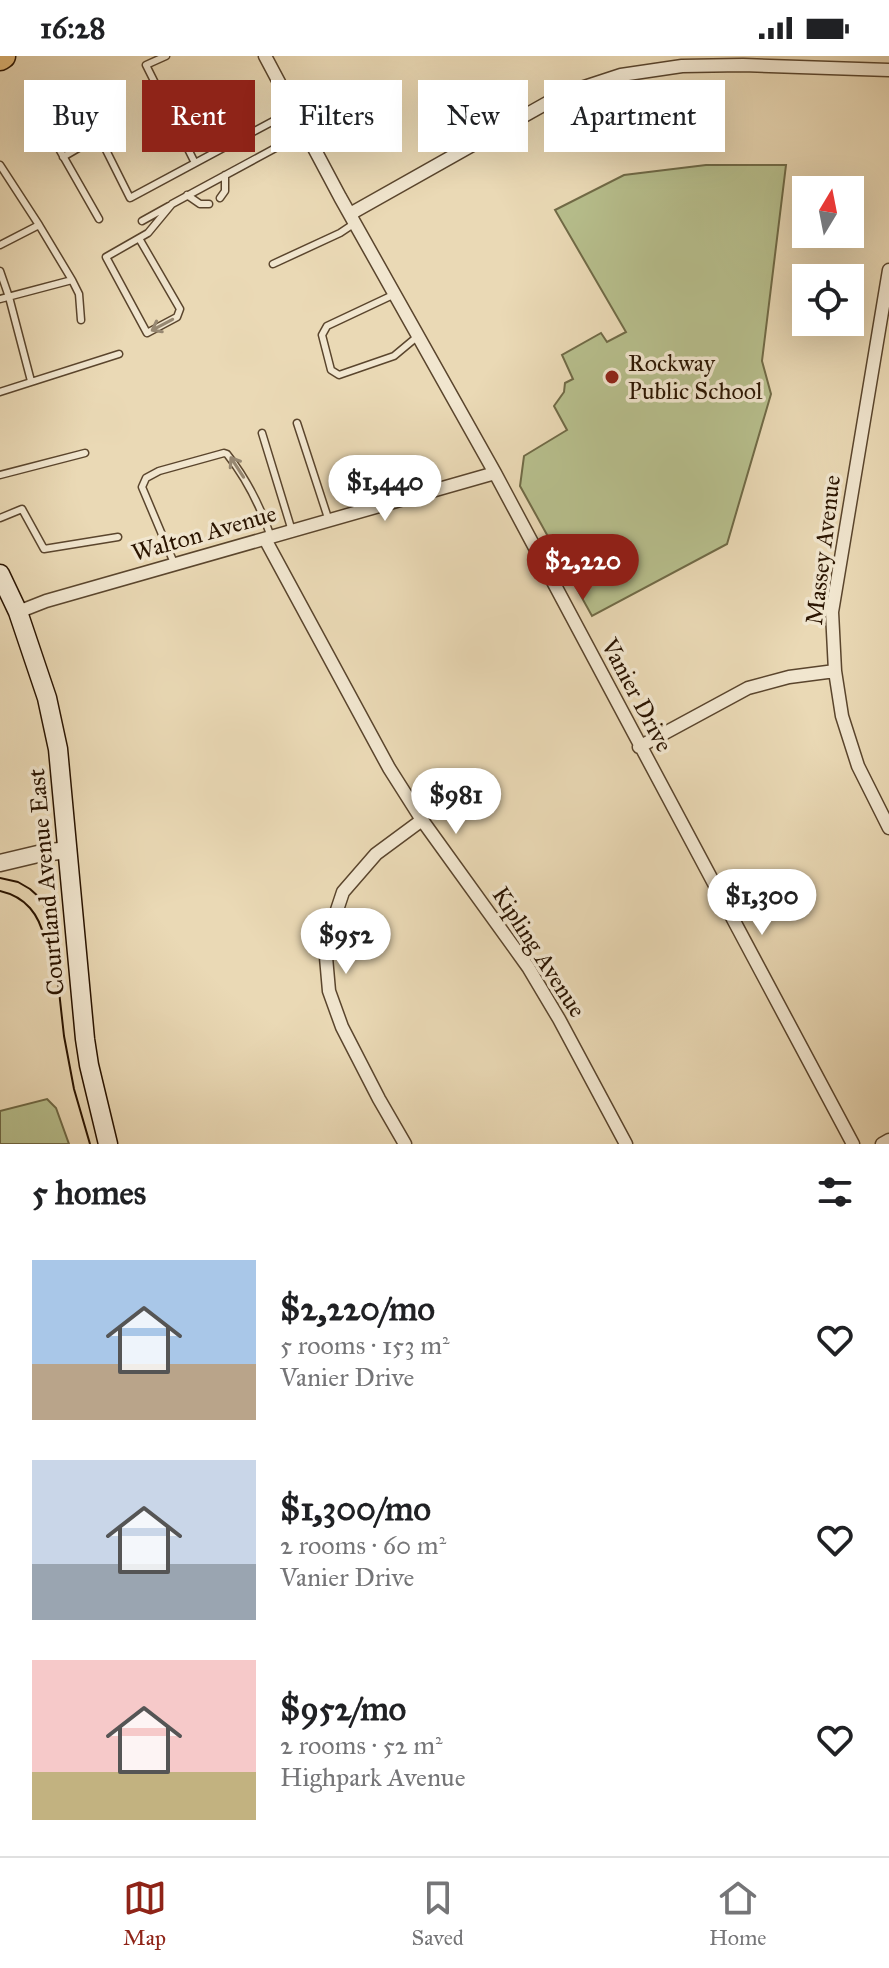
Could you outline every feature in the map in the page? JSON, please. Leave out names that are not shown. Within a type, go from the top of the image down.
[{"type":"main road","name":"Courtland Avenue East","points":[[0,574],[47,698],[58,749],[85,1039],[108,1144]]},
{"type":"street","name":"Vanier Drive","points":[[265,56],[278,80]]},
{"type":"street","points":[[352,218],[563,94],[621,75],[682,66],[889,70]]},
{"type":"street","name":"Vanier Drive","points":[[316,152],[495,473],[853,1144]]},
{"type":"street","name":"Massey Avenue","points":[[889,270],[832,612],[835,671],[842,716],[858,766],[889,828]]},
{"type":"street","name":"Walton Avenue","points":[[9,603],[40,603],[495,473]]},
{"type":"street","name":"Kipling Avenue","points":[[268,538],[389,768],[422,820],[528,967],[626,1144]]},
{"type":"street","points":[[639,747],[748,688],[789,677],[835,671]]},
{"type":"street","points":[[405,1144],[342,1027],[329,991],[326,957],[331,928],[343,892],[376,854],[422,820]]},
{"type":"street","points":[[0,863],[68,850]]},
{"type":"street","points":[[882,1144],[889,1140]]},
{"type":"lane","points":[[166,56],[146,65],[195,163]]},
{"type":"lane","points":[[63,157],[99,136],[130,198],[271,122]]},
{"type":"lane","points":[[142,221],[271,150]]},
{"type":"lane","points":[[60,152],[99,219]]},
{"type":"lane","points":[[0,165],[72,280],[79,294],[81,320]]},
{"type":"lane","points":[[220,198],[225,191],[225,175]]},
{"type":"lane","points":[[187,195],[200,204],[209,204]]},
{"type":"lane","points":[[140,240],[180,309],[177,317],[147,333],[106,257],[140,240],[172,204]]},
{"type":"lane","points":[[273,264],[340,233],[352,218]]},
{"type":"lane","points":[[0,245],[39,225]]},
{"type":"lane","points":[[0,271],[31,381]]},
{"type":"lane","points":[[0,299],[72,280]]},
{"type":"lane","points":[[395,294],[327,326],[322,335],[331,370],[339,375],[394,356],[418,336]]},
{"type":"lane","points":[[0,392],[119,354]]},
{"type":"lane","points":[[297,423],[329,521]]},
{"type":"lane","points":[[262,433],[292,531]]},
{"type":"lane","points":[[0,475],[85,453]]},
{"type":"lane","points":[[175,565],[142,487],[146,478],[159,471],[227,454],[257,503],[268,538]]},
{"type":"lane","points":[[0,518],[22,509],[44,549],[118,537]]},
{"type":"green space","name":"Rockway Public School","points":[[706,165],[786,165],[762,361],[771,394],[727,544],[592,616],[520,486],[524,456],[567,430],[554,406],[564,392],[565,383],[573,379],[562,355],[601,333],[607,342],[626,332],[555,210],[624,175]]},
{"type":"green space","points":[[47,1099],[56,1108],[69,1144],[0,1144],[0,1111]]},
{"type":"tram line","points":[[0,878],[18,882],[30,889],[40,898],[51,919],[64,1036],[74,1089],[90,1144]]},
{"type":"tram line","points":[[0,891],[30,908],[45,940]]},
{"type":"place","name":"Rockway Public School","points":[[612,377]]}]
